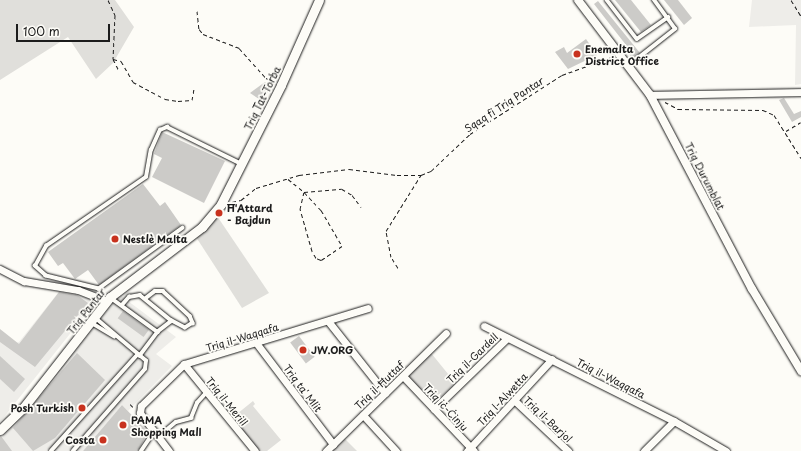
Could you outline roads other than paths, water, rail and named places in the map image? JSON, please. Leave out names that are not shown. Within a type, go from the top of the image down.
[{"type":"main road","name":"Triq Tat-Torba","points":[[221,204],[282,85],[319,0]]},
{"type":"main road","name":"Triq Pantar","points":[[0,430],[24,408],[109,299],[202,227],[221,204]]},
{"type":"street","name":"Triq Durumblat","points":[[578,0],[650,95],[752,289],[801,371]]},
{"type":"street","points":[[650,95],[801,92]]},
{"type":"street","points":[[0,268],[24,281],[98,292],[109,299]]},
{"type":"street","name":"Triq il-Waqqafa","points":[[156,434],[140,413],[141,406],[184,364],[257,344],[368,308]]},
{"type":"street","points":[[328,321],[385,393]]},
{"type":"street","name":"Triq il-Waqqafa","points":[[484,326],[674,421],[726,451]]},
{"type":"street","name":"Triq il-Ħuttaf","points":[[326,451],[446,333]]},
{"type":"street","name":"Triq il-Gardell","points":[[434,409],[507,338]]},
{"type":"street","name":"Triq ta' Mlit","points":[[257,344],[333,444]]},
{"type":"street","name":"Triq l-Alwetta","points":[[470,450],[552,360]]},
{"type":"street","name":"Triq il-Merill","points":[[184,364],[255,451]]},
{"type":"street","name":"Triq iċ-Ċinju","points":[[403,376],[470,450]]},
{"type":"street","name":"Triq il-Barjol","points":[[515,401],[568,451]]},
{"type":"street","points":[[363,415],[396,451]]},
{"type":"street","points":[[644,451],[674,421]]},
{"type":"street","points":[[156,434],[169,451]]},
{"type":"lane","points":[[607,0],[637,39],[668,17]]},
{"type":"lane","points":[[628,66],[673,31],[675,27],[654,0]]},
{"type":"lane","points":[[183,228],[98,292],[46,276],[35,266],[46,246],[146,176],[150,150],[160,130],[168,127],[241,164]]},
{"type":"lane","points":[[122,305],[134,296],[146,298],[172,321],[185,328],[193,323],[190,316],[163,292],[155,291],[146,298]]},
{"type":"lane","points":[[109,299],[122,305],[158,332]]},
{"type":"lane","points":[[74,451],[145,368],[146,360],[94,320]]},
{"type":"lane","points":[[52,450],[139,355],[158,332],[172,321]]},
{"type":"lane","points":[[141,451],[156,434],[176,422],[191,418],[197,403],[207,392]]},
{"type":"lane","points":[[52,450],[58,451]]},
{"type":"place","name":"Enemalta District Office","points":[[577,54]]},
{"type":"place","name":"Ħ'Attard - Bajdun","points":[[219,213]]},
{"type":"place","name":"Nestlè Malta","points":[[115,239]]},
{"type":"place","name":"JW.ORG","points":[[303,350]]},
{"type":"place","name":"Posh Turkish","points":[[82,408]]},
{"type":"place","name":"PAMA Shopping Mall","points":[[123,425]]},
{"type":"place","name":"Costa","points":[[103,440]]}]
